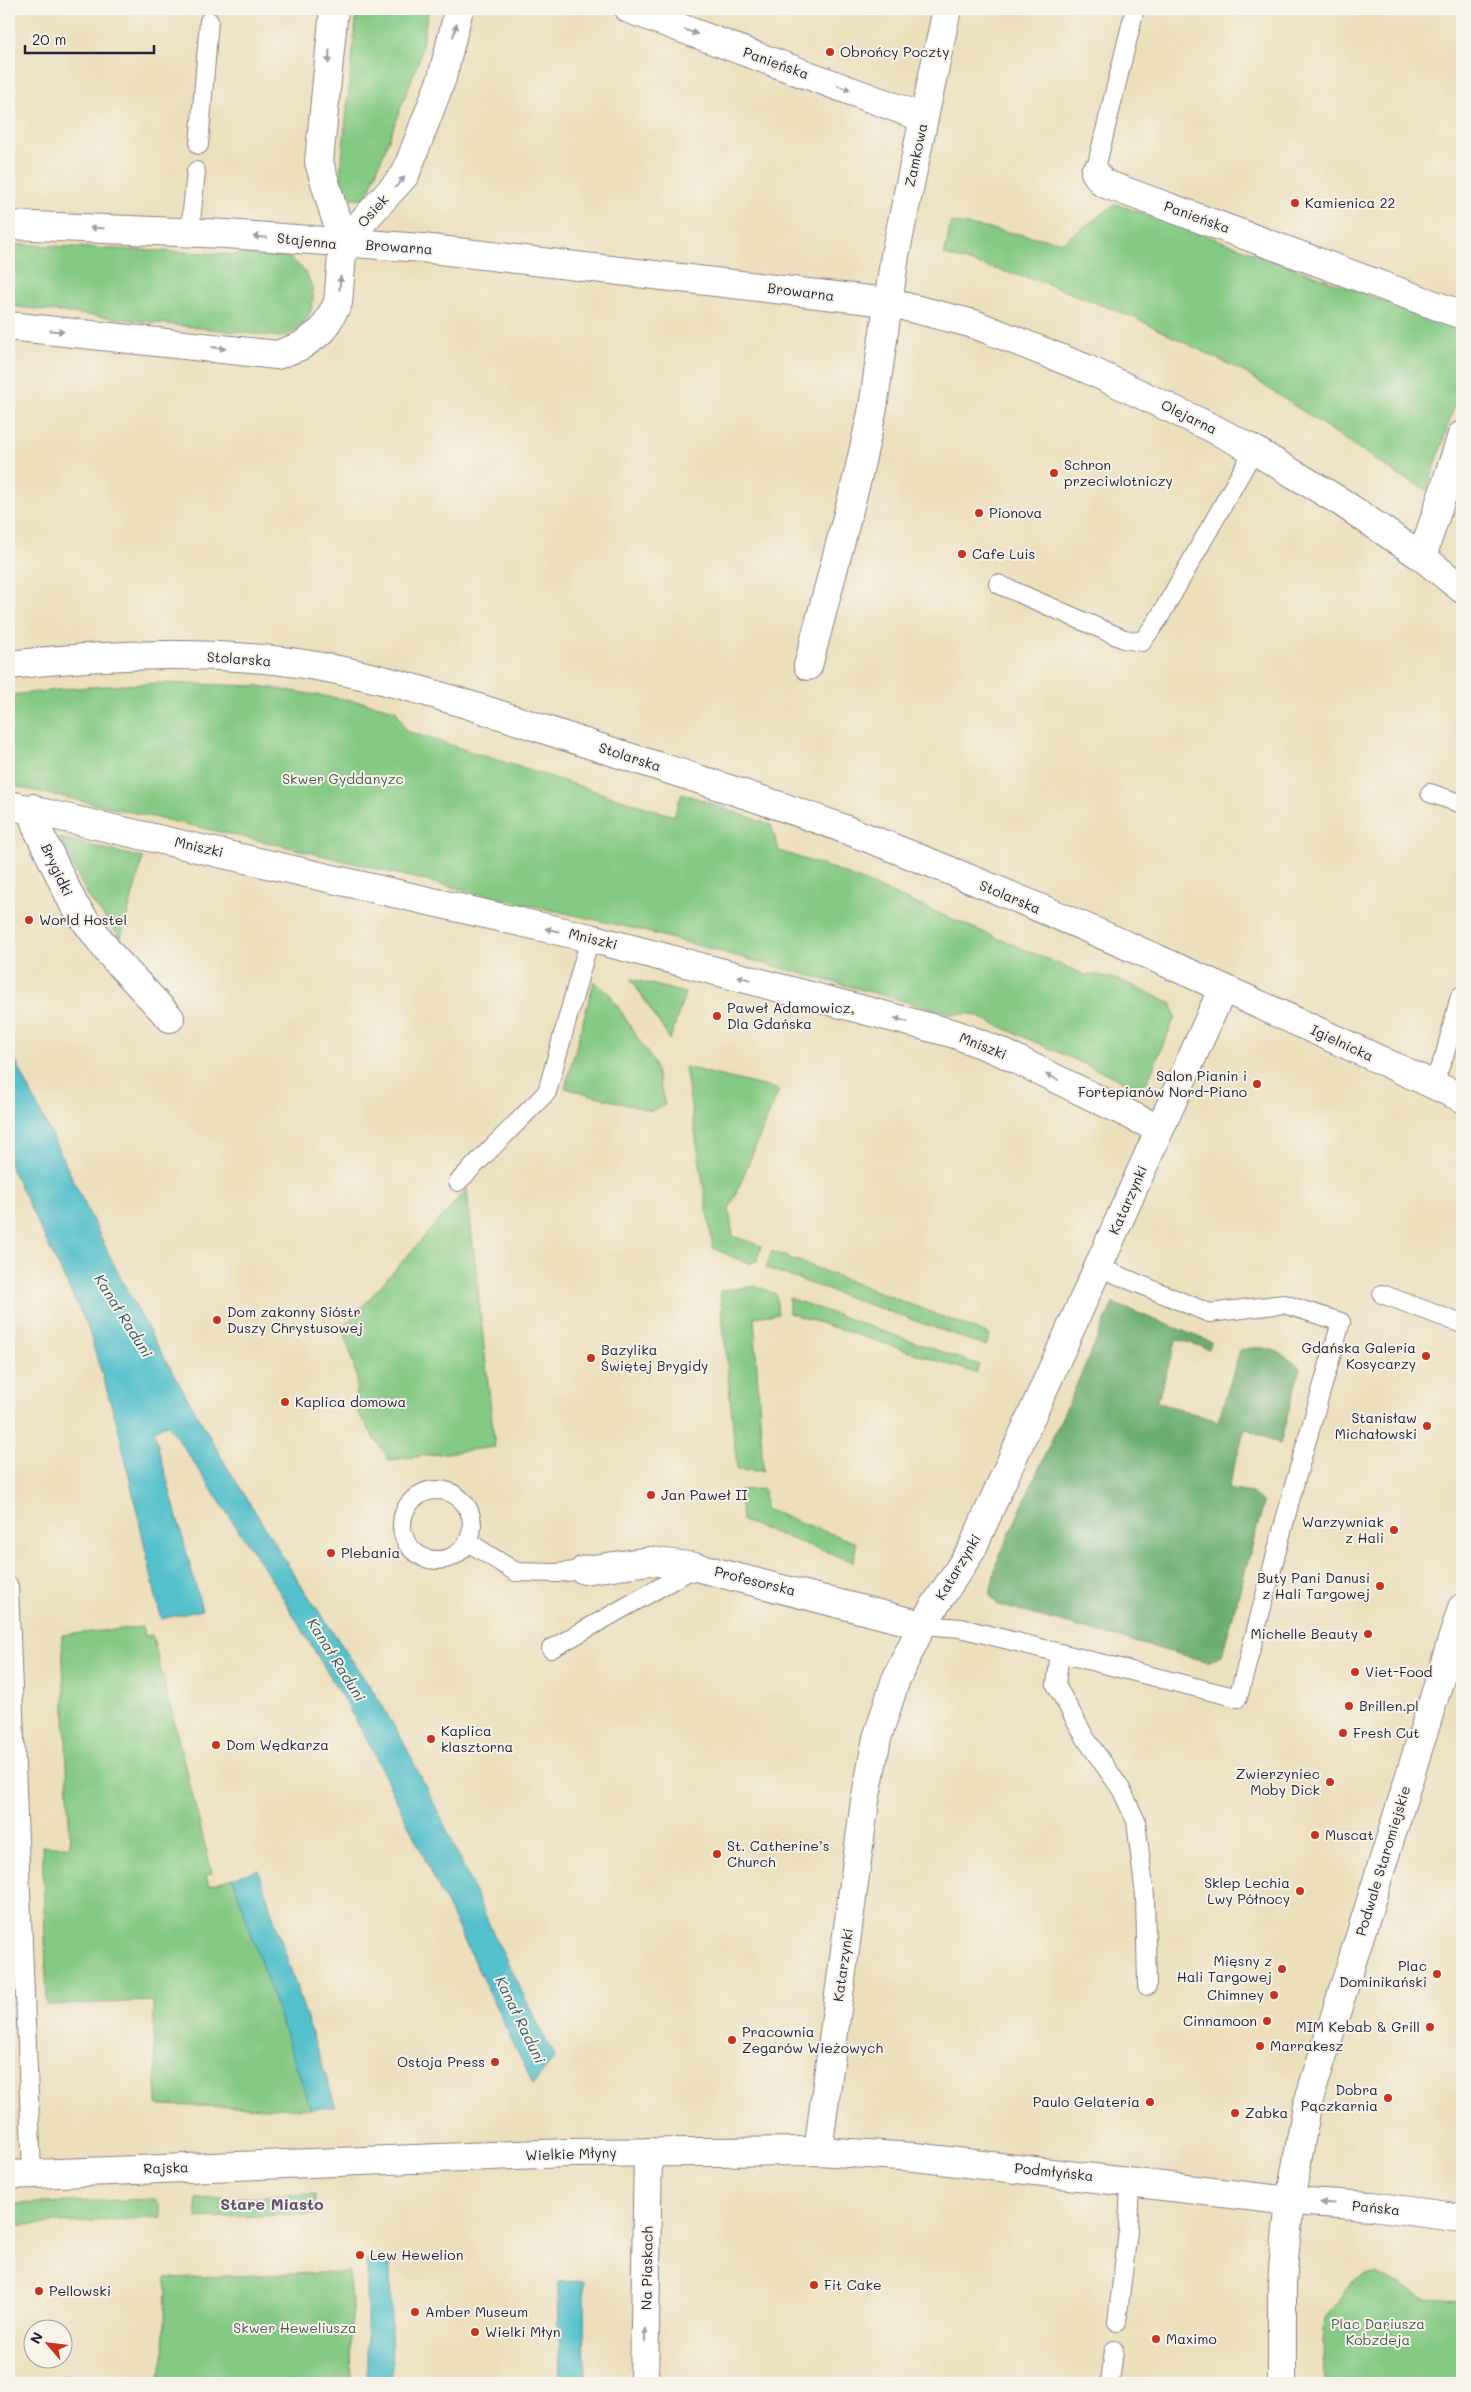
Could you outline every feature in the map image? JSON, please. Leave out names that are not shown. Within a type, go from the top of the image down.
[{"type":"street","name":"Osiek","points":[[334,9],[319,162],[343,244]]},
{"type":"street","name":"Osiek","points":[[343,244],[405,175],[442,78],[459,9]]},
{"type":"street","name":"Panieńska","points":[[629,9],[924,118]]},
{"type":"street","name":"Zamkowa","points":[[887,302],[947,9]]},
{"type":"street","name":"Panieńska","points":[[1095,172],[1103,183],[1462,315]]},
{"type":"street","name":"Stajenna","points":[[9,225],[190,232],[343,244],[338,303],[323,330],[301,346],[277,355],[9,326]]},
{"type":"street","name":"Browarna","points":[[343,244],[422,248],[887,302]]},
{"type":"street","name":"Olejarna","points":[[887,302],[974,324],[1087,369],[1254,450],[1341,502],[1422,558],[1462,589]]},
{"type":"street","points":[[808,666],[857,479],[873,408],[887,302]]},
{"type":"street","points":[[1422,558],[1462,435]]},
{"type":"street","name":"Stolarska","points":[[9,665],[103,655],[158,654],[254,658],[314,666],[388,683],[450,700],[735,791],[848,831],[1011,896],[1223,988]]},
{"type":"street","name":"Mniszki","points":[[20,806],[590,938],[955,1034],[1001,1052],[1159,1129]]},
{"type":"street","name":"Brygidki","points":[[20,806],[36,826],[74,906],[110,954],[170,1018]]},
{"type":"street","name":"Igielnicka","points":[[1223,988],[1462,1098]]},
{"type":"street","name":"Katarzynki","points":[[818,2151],[864,1811],[877,1738],[896,1679],[922,1625],[971,1551],[1223,988]]},
{"type":"street","name":"Profesorska","points":[[584,1570],[650,1561],[696,1567],[922,1625]]},
{"type":"street","name":"Podwale Staromiejskie","points":[[1282,2383],[1282,2285],[1290,2201],[1307,2106],[1457,1646],[1462,1608]]},
{"type":"street","name":"Wielkie Młyny","points":[[324,2163],[568,2153],[818,2151]]},
{"type":"street","name":"Podmłyńska","points":[[818,2151],[915,2156],[1290,2201]]},
{"type":"street","name":"Na Piaskach","points":[[644,2383],[648,2152]]},
{"type":"street","name":"Rajska","points":[[21,2174],[324,2163]]},
{"type":"street","name":"Pańska","points":[[1290,2201],[1372,2206],[1462,2218]]},
{"type":"lane","name":"Panieńska","points":[[1095,172],[1135,9]]},
{"type":"lane","points":[[198,145],[209,21]]},
{"type":"lane","points":[[190,232],[196,171]]},
{"type":"lane","points":[[998,584],[1124,639],[1142,642],[1159,618],[1254,450]]},
{"type":"lane","points":[[1430,792],[1462,804]]},
{"type":"lane","points":[[458,1182],[547,1092],[590,938]]},
{"type":"lane","points":[[1433,1084],[1445,1054],[1460,996]]},
{"type":"lane","points":[[922,1625],[961,1628],[1238,1698],[1295,1482],[1341,1322],[1284,1304],[1209,1312],[1098,1267]]},
{"type":"lane","points":[[1382,1294],[1462,1324]]},
{"type":"lane","points":[[440,1490],[453,1494],[464,1502],[471,1515],[472,1528],[468,1542],[460,1553],[447,1559],[434,1561],[420,1557],[410,1548],[403,1536],[402,1522],[405,1509],[414,1498],[426,1491],[440,1490]]},
{"type":"lane","points":[[468,1542],[516,1572],[556,1573],[584,1570]]},
{"type":"lane","points":[[552,1649],[696,1567]]},
{"type":"lane","points":[[9,1586],[21,2174]]},
{"type":"lane","points":[[1060,1653],[1056,1686],[1086,1739],[1121,1789],[1136,1821],[1145,1896],[1147,1986]]},
{"type":"lane","points":[[1117,2322],[1128,2231],[1130,2181]]},
{"type":"lane","points":[[1110,2383],[1114,2350]]},
{"type":"green space","points":[[357,9],[429,9],[419,60],[366,199],[338,197]]},
{"type":"green space","points":[[1116,204],[1267,257],[1462,331],[1462,383],[1427,490],[1398,475],[1244,372],[1135,318],[1042,282],[944,255],[951,222],[1063,242]]},
{"type":"green space","points":[[9,244],[287,257],[297,263],[309,280],[313,300],[311,310],[306,320],[298,329],[280,337],[9,306]]},
{"type":"green space","name":"Skwer Gyddanyzc","points":[[156,683],[259,686],[362,702],[396,710],[406,731],[674,816],[682,793],[771,825],[779,851],[834,869],[1085,975],[1106,977],[1129,984],[1172,1004],[1175,1017],[1147,1082],[1134,1086],[972,1014],[952,1014],[636,929],[472,892],[279,845],[9,785],[9,695],[76,688]]},
{"type":"green space","points":[[59,838],[143,858],[121,938],[88,896]]},
{"type":"green space","points":[[631,979],[685,993],[670,1040]]},
{"type":"green space","points":[[594,981],[609,993],[654,1063],[665,1105],[651,1111],[565,1088]]},
{"type":"green space","points":[[685,1067],[779,1090],[729,1210],[733,1236],[761,1246],[757,1261],[748,1264],[713,1248]]},
{"type":"green space","points":[[467,1189],[495,1447],[389,1460],[355,1408],[357,1378],[343,1328]]},
{"type":"green space","points":[[772,1251],[990,1335],[986,1346],[766,1268]]},
{"type":"green space","points":[[756,1286],[776,1294],[778,1314],[754,1317],[763,1471],[737,1470],[720,1291]]},
{"type":"green space","points":[[789,1298],[979,1365],[976,1373],[789,1313]]},
{"type":"green space","points":[[1113,1303],[1211,1342],[1209,1349],[1177,1339],[1157,1402],[1218,1421],[1240,1350],[1266,1348],[1273,1350],[1300,1368],[1280,1444],[1245,1428],[1228,1489],[1252,1493],[1264,1503],[1222,1655],[1208,1662],[998,1605],[990,1595],[996,1564]]},
{"type":"green space","points":[[764,1489],[765,1509],[856,1543],[854,1562],[742,1521],[740,1490]]},
{"type":"green space","points":[[142,1627],[145,1636],[152,1635],[212,1873],[206,1876],[209,1885],[233,1878],[311,2109],[157,2105],[153,2001],[47,2005],[42,1846],[70,1846],[62,1635]]},
{"type":"green space","points":[[315,2194],[316,2214],[197,2218],[196,2199]]},
{"type":"green space","points":[[155,2199],[160,2206],[162,2217],[9,2226],[9,2204]]},
{"type":"green space","name":"Skwer Heweliusza","points":[[349,2272],[353,2311],[350,2337],[351,2383],[63,2383],[63,2374],[89,2382],[157,2382],[164,2359],[166,2278]]},
{"type":"green space","name":"Plac Dariusza Kobzdeja","points":[[1377,2274],[1426,2298],[1457,2300],[1462,2315],[1462,2383],[1324,2383],[1323,2340],[1325,2318],[1352,2282],[1366,2275]]},
{"type":"water","name":"Kanał Raduni","points":[[9,1047],[119,1275],[149,1331],[226,1465],[295,1576],[379,1700],[406,1747],[445,1826],[499,1946],[555,2058],[533,2084],[368,1741],[279,1591],[168,1424],[154,1431],[202,1610],[161,1619],[118,1427],[87,1325],[9,1164]]},
{"type":"water","points":[[258,1870],[336,2107],[311,2109],[243,1910],[233,1878]]},
{"type":"water","points":[[367,2260],[390,2262],[392,2383],[367,2383]]},
{"type":"water","points":[[584,2281],[585,2383],[560,2383],[558,2282]]},
{"type":"place","name":"Obrońcy Poczty","points":[[830,52]]},
{"type":"place","name":"Kamienica 22","points":[[1295,203]]},
{"type":"place","name":"Schron przeciwlotniczy","points":[[1054,473]]},
{"type":"place","name":"Pionova","points":[[979,513]]},
{"type":"place","name":"Cafe Luis","points":[[962,554]]},
{"type":"place","name":"World Hostel","points":[[29,920]]},
{"type":"place","name":"Paweł Adamowicz, Dla Gdańska","points":[[717,1016]]},
{"type":"place","name":"Salon Pianin i Fortepianów Nord-Piano","points":[[1257,1084]]},
{"type":"place","name":"Dom zakonny Sióstr Duszy Chrystusowej","points":[[217,1320]]},
{"type":"place","name":"Gdańska Galeria Kosycarzy","points":[[1426,1356]]},
{"type":"place","name":"Bazylika Świętej Brygidy","points":[[591,1358]]},
{"type":"place","name":"Kaplica domowa","points":[[285,1402]]},
{"type":"place","name":"Stanisław Michałowski","points":[[1427,1426]]},
{"type":"place","name":"Jan Paweł II","points":[[651,1495]]},
{"type":"place","name":"Warzywniak z Hali","points":[[1394,1530]]},
{"type":"place","name":"Plebania","points":[[331,1553]]},
{"type":"place","name":"Buty Pani Danusi z Hali Targowej","points":[[1380,1586]]},
{"type":"place","name":"Michelle Beauty","points":[[1368,1634]]},
{"type":"place","name":"Viet-Food","points":[[1355,1672]]},
{"type":"place","name":"Brillen.pl","points":[[1349,1706]]},
{"type":"place","name":"Fresh Cut","points":[[1343,1733]]},
{"type":"place","name":"Kaplica klasztorna","points":[[431,1739]]},
{"type":"place","name":"Dom Wędkarza","points":[[216,1745]]},
{"type":"place","name":"Zwierzyniec Moby Dick","points":[[1330,1782]]},
{"type":"place","name":"Muscat","points":[[1315,1835]]},
{"type":"place","name":"St. Catherine’s Church","points":[[717,1854]]},
{"type":"place","name":"Sklep Lechia Lwy Północy","points":[[1300,1891]]},
{"type":"place","name":"Mięsny z Hali Targowej","points":[[1282,1969]]},
{"type":"place","name":"Plac Dominikański","points":[[1437,1974]]},
{"type":"place","name":"Chimney","points":[[1274,1995]]},
{"type":"place","name":"Cinnamoon","points":[[1267,2021]]},
{"type":"place","name":"MIM Kebab & Grill","points":[[1430,2027]]},
{"type":"place","name":"Pracownia Zegarów Wieżowych","points":[[732,2040]]},
{"type":"place","name":"Marrakesz","points":[[1260,2046]]},
{"type":"place","name":"Ostoja Press","points":[[495,2062]]},
{"type":"place","name":"Dobra Pączkarnia","points":[[1388,2098]]},
{"type":"place","name":"Paulo Gelateria","points":[[1150,2102]]},
{"type":"place","name":"Zabka","points":[[1235,2113]]},
{"type":"place","name":"Lew Hewelion","points":[[360,2255]]},
{"type":"place","name":"Fit Cake","points":[[814,2285]]},
{"type":"place","name":"Pellowski","points":[[39,2291]]},
{"type":"place","name":"Amber Museum","points":[[415,2312]]},
{"type":"place","name":"Wielki Młyn","points":[[475,2332]]},
{"type":"place","name":"Maximo","points":[[1156,2339]]},
{"type":"district","name":"Stare Miasto","points":[[272,2204]]}]
